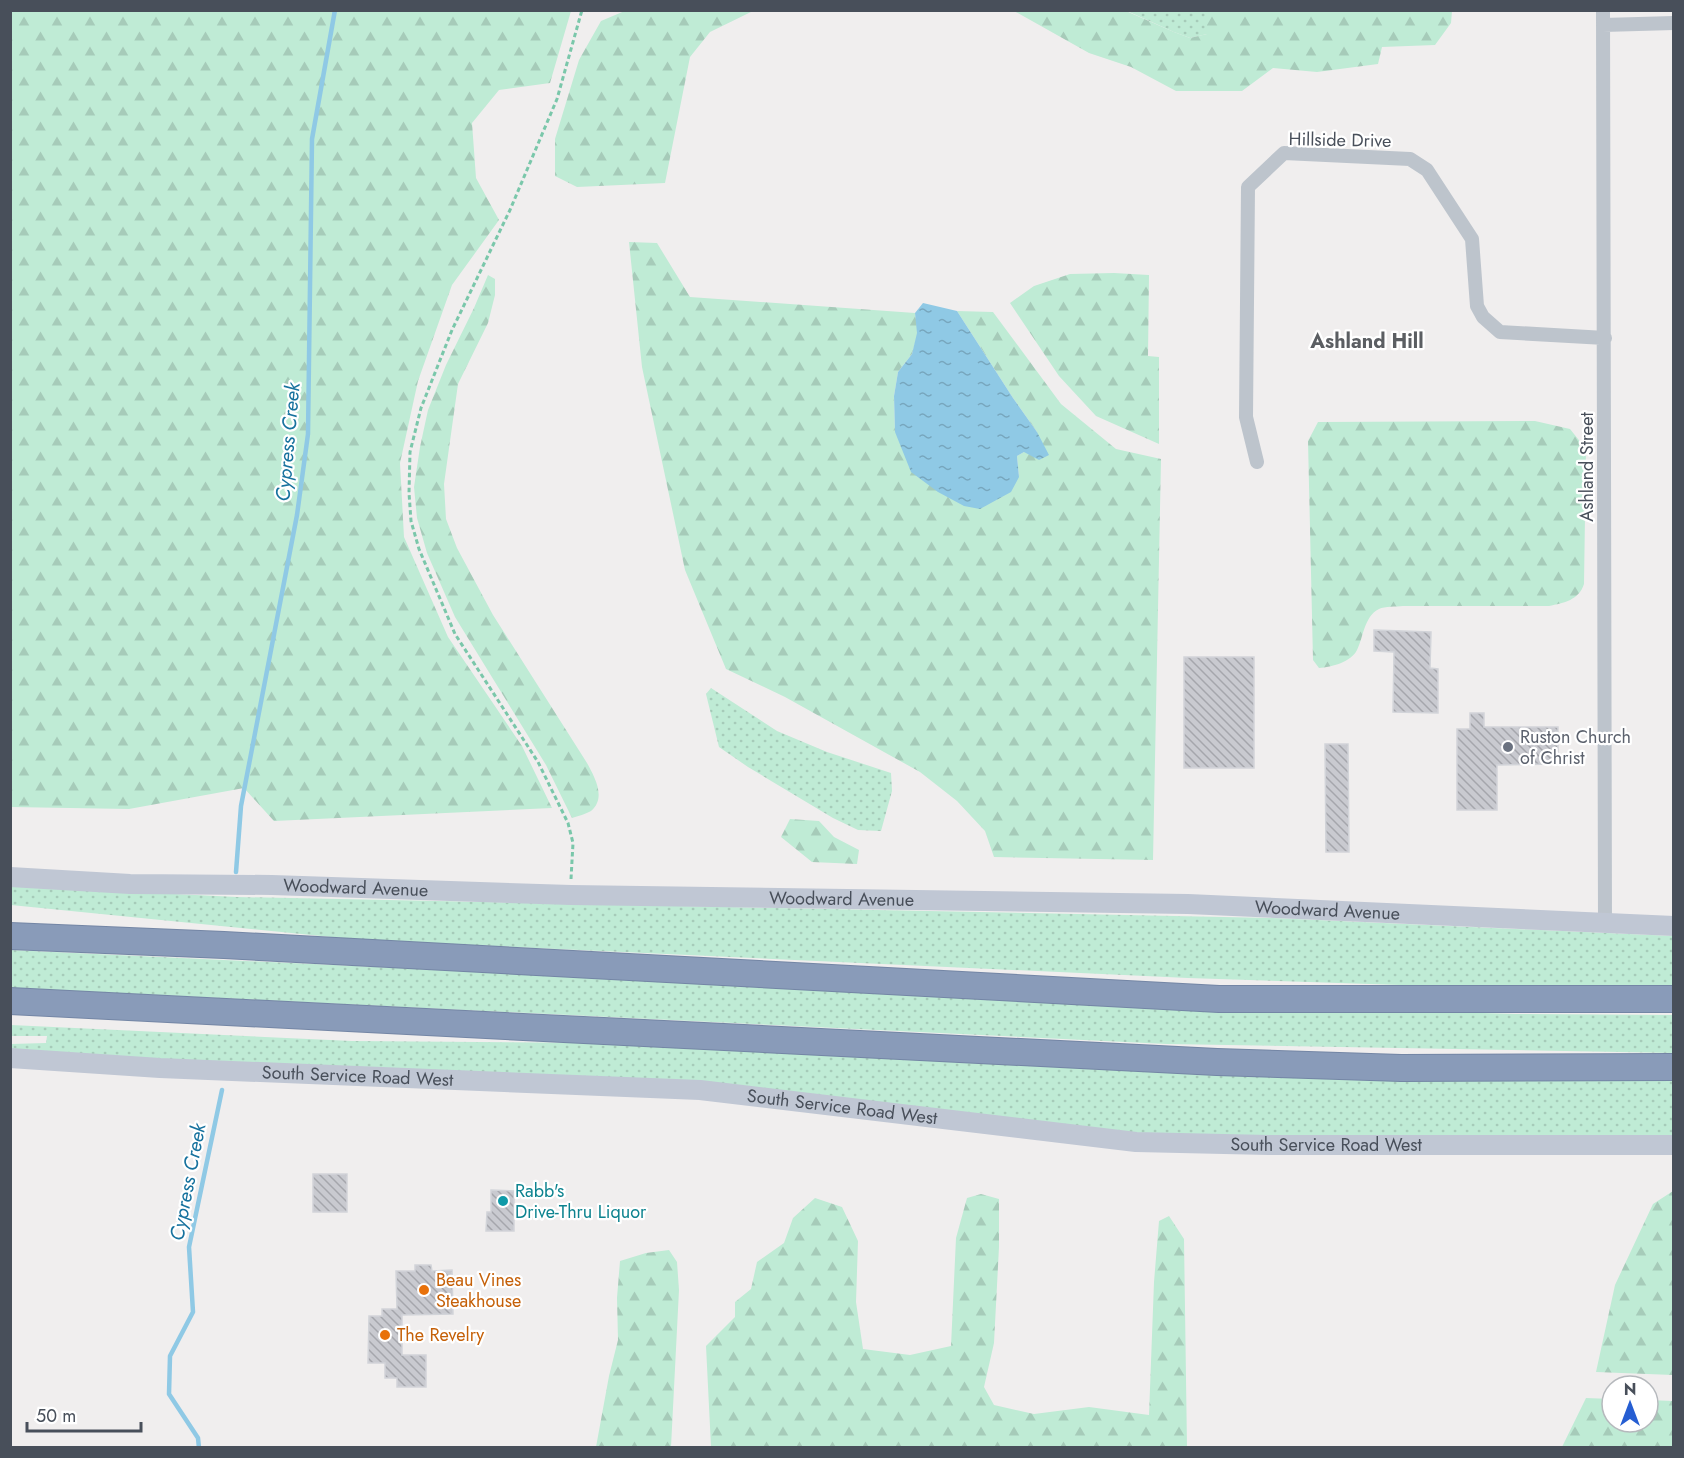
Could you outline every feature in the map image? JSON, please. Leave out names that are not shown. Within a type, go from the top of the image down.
[{"type":"highway","points":[[10,928],[101,939]]},
{"type":"highway","points":[[10,936],[1219,999],[1674,999]]},
{"type":"highway","points":[[10,1002],[1217,1062],[1401,1068],[1674,1067]]},
{"type":"main road","name":"Woodward Avenue","points":[[10,877],[130,884],[272,885],[571,896],[1188,904],[1674,926]]},
{"type":"main road","name":"South Service Road West","points":[[10,1058],[160,1068],[700,1090],[1136,1142],[1268,1145],[1674,1145]]},
{"type":"street","name":"Ashland Street","points":[[1603,10],[1605,923]]},
{"type":"street","points":[[1603,25],[1674,23]]},
{"type":"street","name":"Hillside Drive","points":[[1257,462],[1246,417],[1248,187],[1284,153],[1410,159],[1427,170],[1472,239],[1477,306],[1483,317],[1500,332],[1605,338]]},
{"type":"path","points":[[571,896],[573,843],[568,823],[538,762],[455,634],[418,549],[411,521],[409,493],[410,452],[421,408],[452,330],[510,210],[557,99],[582,10]]},
{"type":"green space","points":[[11,10],[571,11],[550,83],[499,90],[472,123],[476,178],[499,220],[452,285],[418,381],[400,463],[404,537],[448,637],[522,746],[552,808],[274,821],[244,788],[129,809],[11,807]]},
{"type":"green space","points":[[627,10],[753,11],[710,32],[690,57],[665,183],[577,187],[555,176],[555,139],[579,60],[601,21]]},
{"type":"green space","points":[[1014,11],[1126,11],[1190,38],[1207,34],[1207,11],[1452,11],[1451,23],[1435,45],[1382,47],[1378,64],[1317,72],[1273,68],[1242,91],[1176,91],[1131,67],[1089,53]]},
{"type":"green space","points":[[1127,11],[1207,11],[1207,34],[1190,38]]},
{"type":"green space","points":[[629,242],[657,243],[690,297],[915,313],[918,333],[912,354],[898,372],[894,396],[895,432],[1019,477],[1017,456],[1024,452],[1037,432],[957,311],[993,312],[1061,404],[1116,449],[1161,459],[1153,860],[994,857],[985,831],[957,801],[920,772],[785,697],[726,669],[685,570],[642,367]]},
{"type":"green space","points":[[1070,274],[1149,275],[1148,356],[1159,357],[1159,444],[1096,416],[1059,376],[1010,303],[1034,286]]},
{"type":"green space","points":[[488,275],[495,279],[495,295],[488,323],[458,384],[444,484],[446,519],[457,548],[493,615],[596,780],[599,794],[596,806],[589,812],[572,818],[546,765],[455,617],[427,553],[417,518],[414,487],[428,410],[446,365]]},
{"type":"green space","points":[[1535,421],[1570,429],[1586,449],[1584,584],[1579,594],[1565,602],[1549,606],[1381,608],[1370,617],[1359,645],[1350,658],[1341,663],[1319,668],[1313,660],[1308,441],[1318,422]]},
{"type":"green space","points":[[711,688],[777,731],[827,752],[891,773],[892,791],[881,831],[858,830],[833,818],[719,747],[706,694]]},
{"type":"green space","points":[[790,819],[819,821],[834,837],[859,850],[857,864],[812,862],[781,837]]},
{"type":"green space","points":[[10,886],[237,897],[1273,918],[1673,936],[1673,989],[1400,985],[1188,978],[361,940],[11,905]]},
{"type":"green space","points":[[11,950],[1172,1004],[1516,1014],[1673,1015],[1674,1053],[1167,1044],[11,988]]},
{"type":"green space","points":[[11,1025],[352,1041],[599,1043],[1673,1079],[1673,1137],[1480,1139],[1156,1134],[1051,1127],[794,1095],[11,1052],[11,1044],[46,1043],[47,1036],[11,1036]]},
{"type":"green space","points":[[1673,1191],[1673,1375],[1596,1372],[1615,1285],[1653,1204]]},
{"type":"green space","points":[[981,1194],[999,1199],[994,1343],[984,1387],[994,1405],[1034,1414],[1089,1407],[1149,1415],[1154,1282],[1159,1221],[1169,1216],[1184,1239],[1187,1447],[711,1447],[706,1346],[735,1317],[735,1302],[751,1289],[757,1262],[784,1243],[793,1218],[815,1198],[842,1207],[858,1241],[856,1302],[863,1349],[910,1355],[951,1346],[956,1238],[967,1198]]},
{"type":"green space","points":[[669,1250],[677,1262],[679,1290],[671,1447],[596,1447],[618,1340],[617,1298],[620,1261],[646,1253]]},
{"type":"green space","points":[[1586,1398],[1600,1399],[1600,1434],[1660,1434],[1660,1400],[1673,1401],[1673,1447],[1562,1447]]},
{"type":"water","points":[[923,303],[957,311],[1037,432],[1049,455],[1039,460],[1024,452],[1017,456],[1019,477],[1011,492],[980,509],[964,506],[938,492],[911,472],[895,432],[894,396],[898,372],[912,354],[917,333],[915,313]]},
{"type":"building","points":[[1374,630],[1431,632],[1430,668],[1438,669],[1438,713],[1393,712],[1394,652],[1374,651]]},
{"type":"building","points":[[1184,657],[1254,657],[1254,768],[1184,768]]},
{"type":"building","name":"Ruston Church of Christ","points":[[1470,713],[1484,713],[1484,727],[1558,727],[1558,764],[1497,765],[1497,810],[1457,810],[1457,729],[1470,729]]},
{"type":"building","points":[[1325,744],[1348,744],[1349,852],[1326,852]]},
{"type":"building","points":[[313,1174],[347,1174],[347,1212],[313,1212]]},
{"type":"building","name":"Rabb's Drive-Thru Liquor","points":[[491,1190],[514,1191],[514,1231],[486,1231],[487,1212],[491,1212]]},
{"type":"building","points":[[415,1265],[431,1265],[432,1271],[452,1270],[453,1314],[402,1315],[402,1355],[426,1355],[426,1387],[397,1387],[397,1378],[385,1378],[385,1363],[368,1363],[369,1316],[382,1316],[382,1309],[397,1309],[396,1271],[415,1271]]},
{"type":"waterway","name":"Cypress Creek","points":[[236,872],[241,806],[297,515],[308,434],[312,139],[335,10]]},
{"type":"waterway","name":"Cypress Creek","points":[[199,1448],[198,1438],[169,1394],[170,1356],[193,1312],[189,1247],[222,1090]]},
{"type":"place","name":"Ruston Church of Christ","points":[[1508,747]]},
{"type":"place","name":"Rabb's Drive-Thru Liquor","points":[[503,1201]]},
{"type":"place","name":"Beau Vines Steakhouse","points":[[424,1290]]},
{"type":"place","name":"The Revelry","points":[[385,1335]]},
{"type":"district","name":"Ashland Hill","points":[[1367,341]]}]
